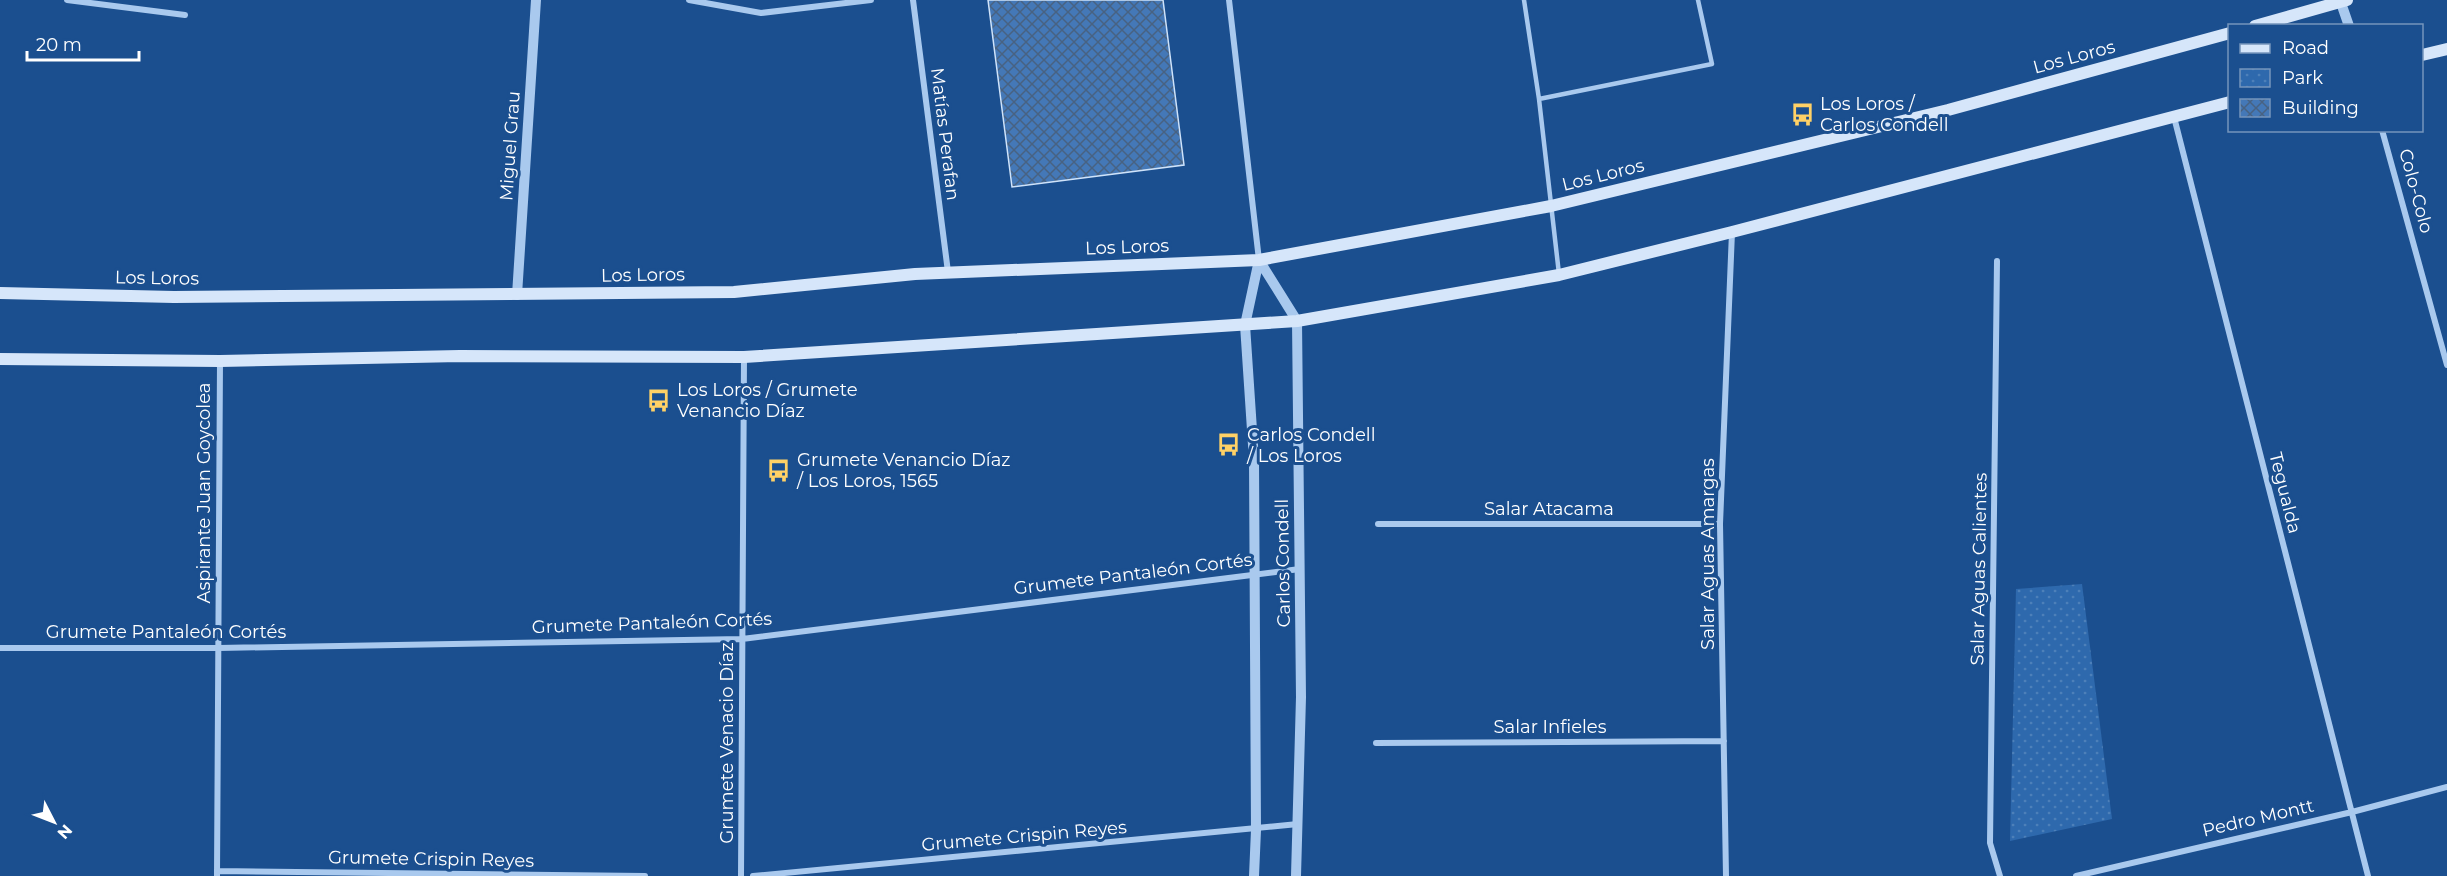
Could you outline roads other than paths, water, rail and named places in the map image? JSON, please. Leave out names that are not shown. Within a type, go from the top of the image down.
[{"type":"main road","points":[[2262,24],[2343,1]]},
{"type":"main road","name":"Los Loros","points":[[0,293],[174,297],[734,292],[948,273],[1259,260],[1551,206],[1948,110],[2228,33]]},
{"type":"main road","points":[[2423,54],[2447,49]]},
{"type":"main road","points":[[0,359],[219,361],[459,356],[744,357],[1297,321],[1559,275],[2228,102]]},
{"type":"street","points":[[67,0],[184,15]]},
{"type":"street","name":"Miguel Grau","points":[[517,295],[536,0]]},
{"type":"street","points":[[689,0],[761,13],[871,0]]},
{"type":"street","name":"Matías Perafan","points":[[913,0],[948,273]]},
{"type":"street","name":"Carlos Condell","points":[[1229,0],[1259,260],[1245,325],[1254,460],[1256,830],[1254,876]]},
{"type":"street","points":[[2343,1],[2349,24]]},
{"type":"street","name":"Tegualda","points":[[2174,117],[2368,876]]},
{"type":"street","name":"Colo-Colo","points":[[2383,132],[2447,365]]},
{"type":"street","name":"Salar Aguas Amargas","points":[[1726,876],[1720,524],[1732,232]]},
{"type":"street","name":"Carlos Condell","points":[[1259,260],[1297,321],[1300,569],[1296,876]]},
{"type":"street","name":"Salar Aguas Calientes","points":[[1997,261],[1990,843],[2001,876]]},
{"type":"street","name":"Grumete Venacio Díaz","points":[[741,876],[744,357]]},
{"type":"street","name":"Aspirante Juan Goycolea","points":[[217,874],[219,361]]},
{"type":"street","name":"Salar Atacama","points":[[1378,524],[1720,524]]},
{"type":"street","name":"Grumete Pantaleón Cortés","points":[[0,648],[219,648],[742,639],[1300,569]]},
{"type":"street","name":"Salar Infieles","points":[[1376,743],[1724,741]]},
{"type":"street","name":"Pedro Montt","points":[[2076,876],[2352,812],[2447,787]]},
{"type":"street","name":"Grumete Crispin Reyes","points":[[753,876],[1256,830],[1298,824]]},
{"type":"street","points":[[2111,868],[2113,876]]},
{"type":"street","name":"Grumete Crispin Reyes","points":[[217,874],[645,876]]},
{"type":"lane","points":[[1524,0],[1539,99],[1559,275]]},
{"type":"lane","points":[[1539,99],[1712,64],[1698,0]]},
{"type":"place","name":"Los Loros / Carlos Condell","points":[[1802,114]]},
{"type":"place","name":"Los Loros / Grumete Venancio Díaz","points":[[659,400]]},
{"type":"place","name":"Carlos Condell / Los Loros","points":[[1229,445]]},
{"type":"place","name":"Grumete Venancio Díaz / Los Loros, 1565","points":[[779,470]]}]
